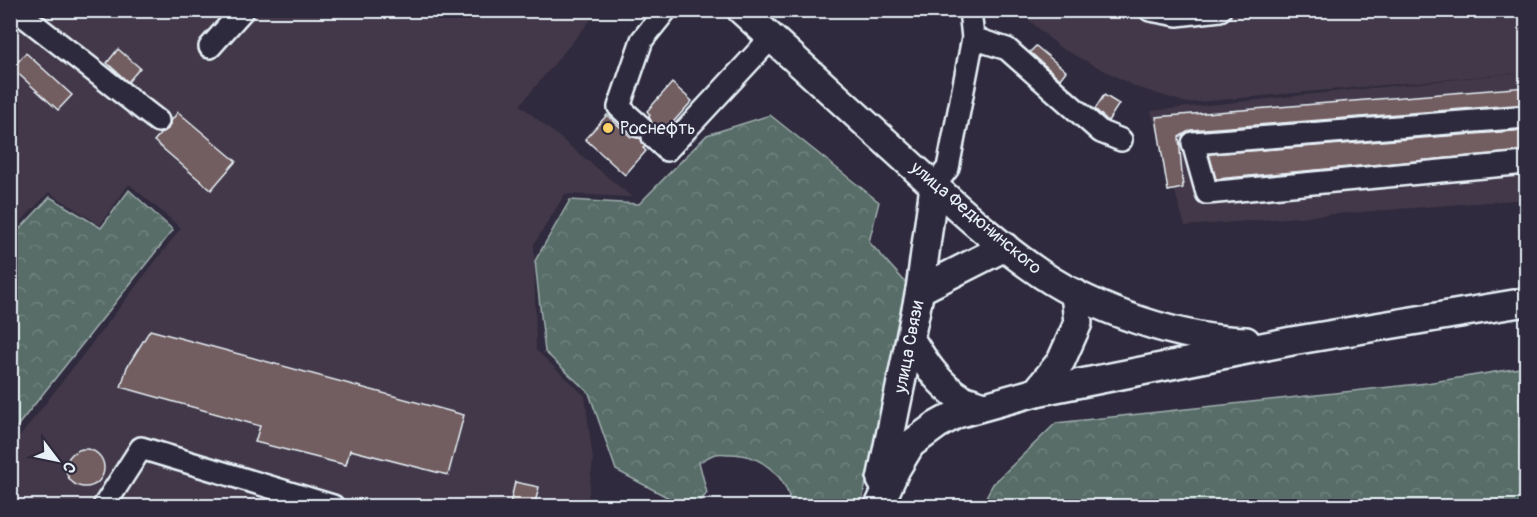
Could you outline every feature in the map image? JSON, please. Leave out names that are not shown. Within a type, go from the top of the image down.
[{"type":"main road","name":"улица Федюнинского","points":[[741,10],[934,186],[1005,247],[1042,275],[1121,314],[1178,332],[1223,341],[1292,341]]},
{"type":"main road","name":"улица Связи","points":[[877,507],[920,290],[934,186]]},
{"type":"main road","points":[[920,290],[1005,247]]},
{"type":"main road","points":[[1036,392],[1061,361],[1078,323],[1075,293]]},
{"type":"main road","name":"улица Федюнинского","points":[[877,507],[911,444],[957,414],[1036,392],[1292,341],[1527,302]]},
{"type":"main road","points":[[911,340],[927,365],[945,385],[961,398],[983,406]]},
{"type":"lane","points":[[210,47],[243,10]]},
{"type":"lane","points":[[666,10],[642,40],[619,107],[668,150],[771,38]]},
{"type":"lane","points":[[934,186],[948,168],[973,38],[970,10]]},
{"type":"lane","points":[[1150,10],[1177,15],[1220,10]]},
{"type":"lane","points":[[19,16],[158,120]]},
{"type":"lane","points":[[973,38],[1007,49],[1101,132],[1120,140]]},
{"type":"lane","points":[[1527,117],[1192,143],[1207,193],[1527,163]]},
{"type":"lane","points":[[104,507],[141,448],[333,507]]},
{"type":"shaded area","points":[[10,11],[598,11],[520,105],[632,197],[565,194],[534,244],[536,350],[585,396],[593,460],[587,506],[11,506],[11,448],[181,228],[129,184],[100,225],[49,192],[14,229],[11,228]]},
{"type":"shaded area","points":[[1019,11],[1526,11],[1526,72],[1187,103],[1136,87],[1059,47]]},
{"type":"shaded area","points":[[1526,72],[1526,199],[1185,226],[1151,111]]},
{"type":"green space","points":[[770,115],[879,202],[869,242],[908,285],[861,506],[791,506],[784,485],[770,468],[752,458],[721,454],[712,455],[699,462],[707,493],[696,506],[682,505],[616,470],[589,393],[545,352],[535,261],[570,200],[639,204],[707,135]]},
{"type":"green space","points":[[129,190],[173,230],[11,434],[11,235],[13,236],[50,197],[101,228]]},
{"type":"green space","points":[[1526,367],[1526,506],[981,506],[993,484],[1056,423],[1427,383]]},
{"type":"building","points":[[1036,46],[1066,71],[1060,79],[1030,52]]},
{"type":"building","points":[[118,49],[140,68],[128,82],[107,63]]},
{"type":"building","points":[[26,53],[72,95],[58,110],[12,68]]},
{"type":"building","points":[[672,83],[692,101],[666,130],[663,126],[652,125],[647,111]]},
{"type":"building","points":[[1527,87],[1527,104],[1191,130],[1179,137],[1183,188],[1168,191],[1156,117]]},
{"type":"building","points":[[1104,95],[1119,104],[1108,121],[1095,109]]},
{"type":"building","points":[[178,112],[236,161],[211,190],[154,141],[168,129]]},
{"type":"building","points":[[607,115],[631,137],[641,138],[645,147],[643,148],[646,151],[625,175],[585,139]]},
{"type":"building","points":[[1527,130],[1527,151],[1216,179],[1209,154]]},
{"type":"building","points":[[150,330],[464,415],[448,475],[350,450],[346,465],[255,442],[260,426],[121,387],[127,367]]},
{"type":"building","points":[[85,449],[99,454],[104,468],[99,482],[85,487],[71,482],[66,468],[71,454]]},
{"type":"building","points":[[515,482],[539,487],[534,507],[510,504]]},
{"type":"place","name":"Роснефть","points":[[608,128]]}]
